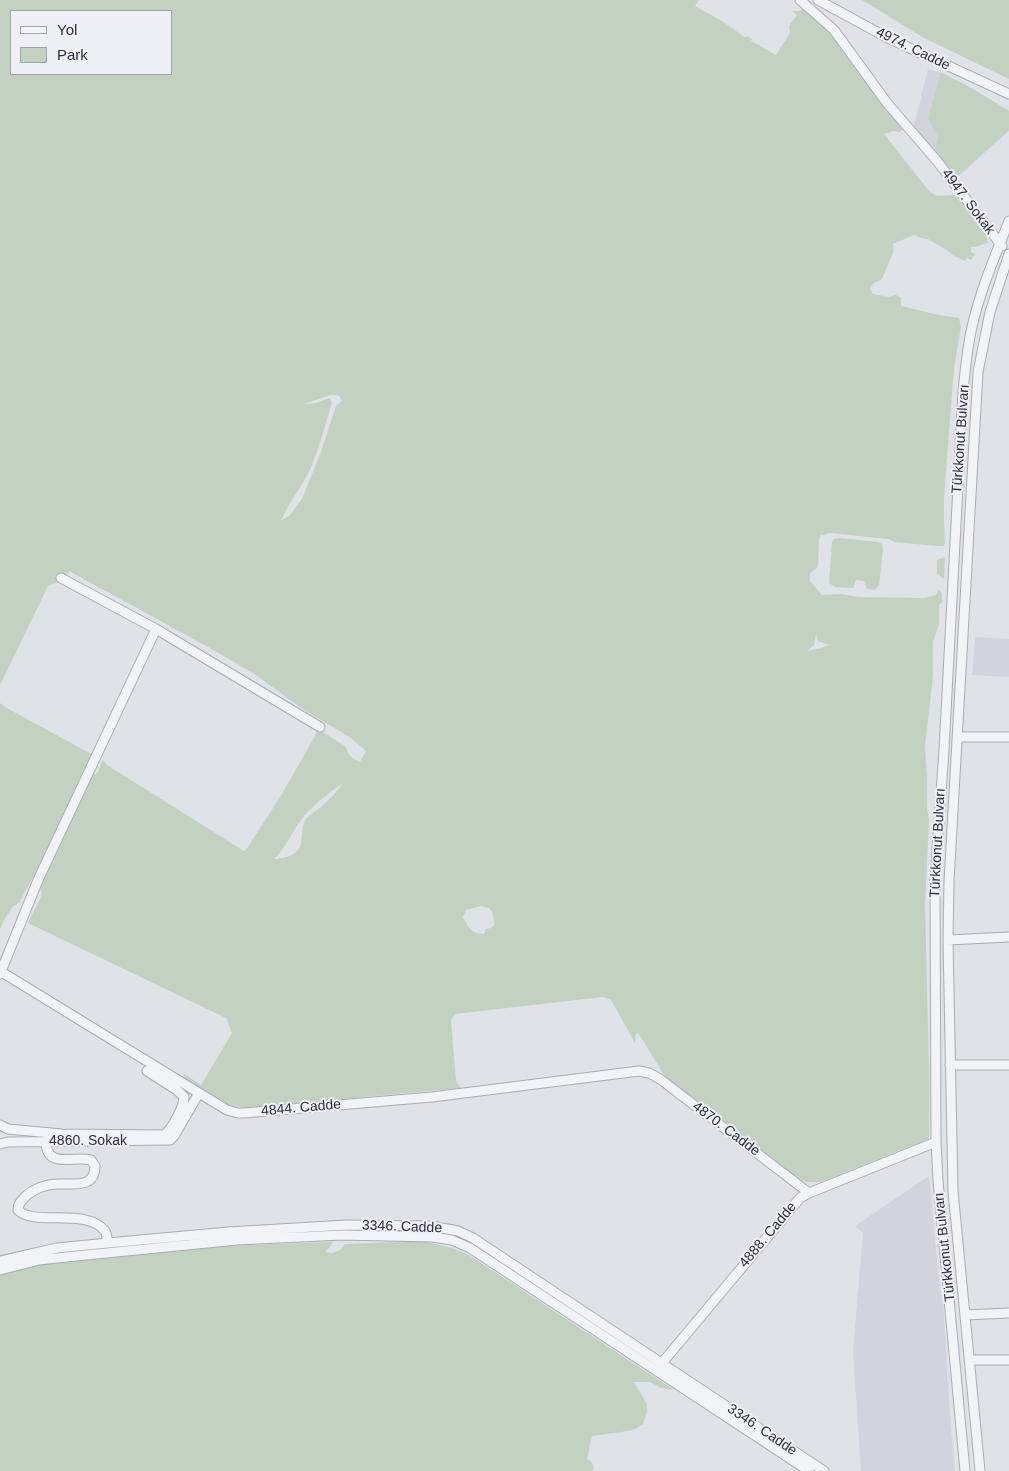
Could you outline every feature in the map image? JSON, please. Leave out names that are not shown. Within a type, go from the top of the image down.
[{"type":"street","name":"4947. Sokak","points":[[800,0],[834,30],[887,103],[937,160],[1009,256]]},
{"type":"street","name":"4974. Cadde","points":[[818,0],[888,38],[1009,94]]},
{"type":"street","name":"Türkkonut Bulvarı","points":[[965,1471],[938,1181],[934,879],[944,750],[963,392],[972,326],[1009,221]]},
{"type":"street","name":"Türkkonut Bulvarı","points":[[980,1471],[953,1191],[948,940],[949,881],[978,372],[990,312],[1009,256]]},
{"type":"street","points":[[61,578],[156,629],[320,727]]},
{"type":"street","points":[[1,972],[38,880],[156,629]]},
{"type":"street","points":[[957,737],[1009,737]]},
{"type":"street","points":[[948,940],[1009,937]]},
{"type":"street","name":"4844. Cadde","points":[[1,972],[227,1110],[238,1113],[432,1097],[639,1071]]},
{"type":"street","points":[[950,1065],[1009,1065]]},
{"type":"street","points":[[0,1125],[8,1129],[62,1134],[164,1135],[169,1132],[184,1103],[184,1097],[147,1071]]},
{"type":"street","name":"4870. Cadde","points":[[639,1071],[649,1073],[660,1079],[810,1193]]},
{"type":"street","name":"4860. Sokak","points":[[0,1143],[170,1140],[199,1093]]},
{"type":"street","points":[[46,1142],[47,1151],[52,1157],[60,1160],[91,1160],[95,1166],[94,1174],[88,1181],[79,1185],[57,1184],[34,1190],[22,1200],[18,1210],[23,1215],[64,1217],[89,1222],[106,1232],[108,1243]]},
{"type":"street","name":"4888. Cadde","points":[[662,1363],[796,1202],[810,1193],[936,1142]]},
{"type":"street","name":"3346. Cadde","points":[[0,1261],[57,1248],[228,1232],[346,1225],[431,1226],[458,1231],[473,1238],[824,1471]]},
{"type":"street","name":"3346. Cadde","points":[[0,1270],[39,1260],[237,1240],[342,1235],[447,1239],[470,1248],[808,1471]]},
{"type":"street","points":[[965,1316],[1009,1313]]},
{"type":"street","points":[[969,1360],[1009,1360]]},
{"type":"shaded area","points":[[928,69],[945,74],[1009,111],[1009,131],[958,177],[935,153],[914,126]]},
{"type":"shaded area","points":[[975,637],[1009,639],[1009,677],[972,675]]},
{"type":"shaded area","points":[[929,1176],[940,1290],[943,1299],[955,1471],[861,1471],[853,1351],[863,1233],[855,1226]]},
{"type":"green space","points":[[0,0],[699,0],[695,6],[776,55],[790,33],[789,26],[797,15],[792,11],[800,11],[803,8],[818,21],[844,50],[903,130],[884,134],[929,191],[937,196],[956,195],[984,229],[988,243],[971,247],[971,252],[975,254],[971,260],[967,258],[965,261],[928,239],[914,235],[893,244],[894,250],[882,279],[874,283],[870,289],[873,294],[889,297],[896,295],[901,298],[901,306],[959,318],[961,327],[954,368],[944,497],[945,544],[937,546],[894,542],[889,539],[830,533],[821,534],[818,565],[810,573],[810,581],[822,595],[841,594],[859,597],[925,598],[936,595],[939,590],[942,594],[942,602],[939,605],[939,624],[933,642],[933,676],[925,746],[929,820],[925,905],[929,1067],[928,1139],[821,1182],[806,1182],[799,1179],[666,1078],[639,1034],[636,1033],[635,1043],[611,1000],[603,997],[455,1014],[451,1020],[456,1081],[461,1088],[246,1108],[228,1105],[183,1077],[184,1074],[201,1085],[232,1033],[226,1018],[28,923],[42,895],[40,887],[45,874],[92,776],[98,772],[103,760],[107,765],[244,851],[282,794],[316,733],[320,730],[346,747],[351,756],[360,762],[366,751],[351,738],[301,708],[256,675],[69,571],[67,576],[58,574],[58,582],[48,586],[0,685]],"holes":[[[330,395],[337,395],[342,401],[336,406],[321,452],[302,499],[290,515],[281,521],[310,470],[332,403],[330,398],[316,403],[304,404]],[[816,634],[818,641],[830,645],[807,651],[814,645]],[[343,783],[327,802],[306,819],[299,849],[288,857],[274,859],[305,815]],[[481,906],[489,908],[493,913],[494,925],[486,929],[484,934],[476,933],[468,927],[463,917],[466,910]]]},
{"type":"green space","points":[[862,0],[1009,0],[1009,79],[924,38]]},
{"type":"green space","points":[[941,73],[973,89],[1009,111],[1009,130],[957,176],[935,153],[938,136],[928,118]]},
{"type":"green space","points":[[839,538],[882,544],[879,585],[875,590],[867,589],[864,581],[856,580],[853,588],[835,587],[829,583],[832,542],[834,539]]},
{"type":"green space","points":[[945,557],[944,579],[937,574],[937,560]]},
{"type":"green space","points":[[0,703],[93,755],[48,853],[19,903],[13,906],[0,929]]},
{"type":"green space","points":[[420,1241],[447,1247],[472,1257],[674,1390],[661,1388],[650,1382],[634,1382],[647,1404],[647,1412],[643,1424],[628,1431],[592,1436],[587,1459],[591,1461],[594,1468],[592,1471],[0,1471],[0,1270],[164,1248],[333,1242],[326,1252],[332,1253],[340,1250],[345,1244]]}]
